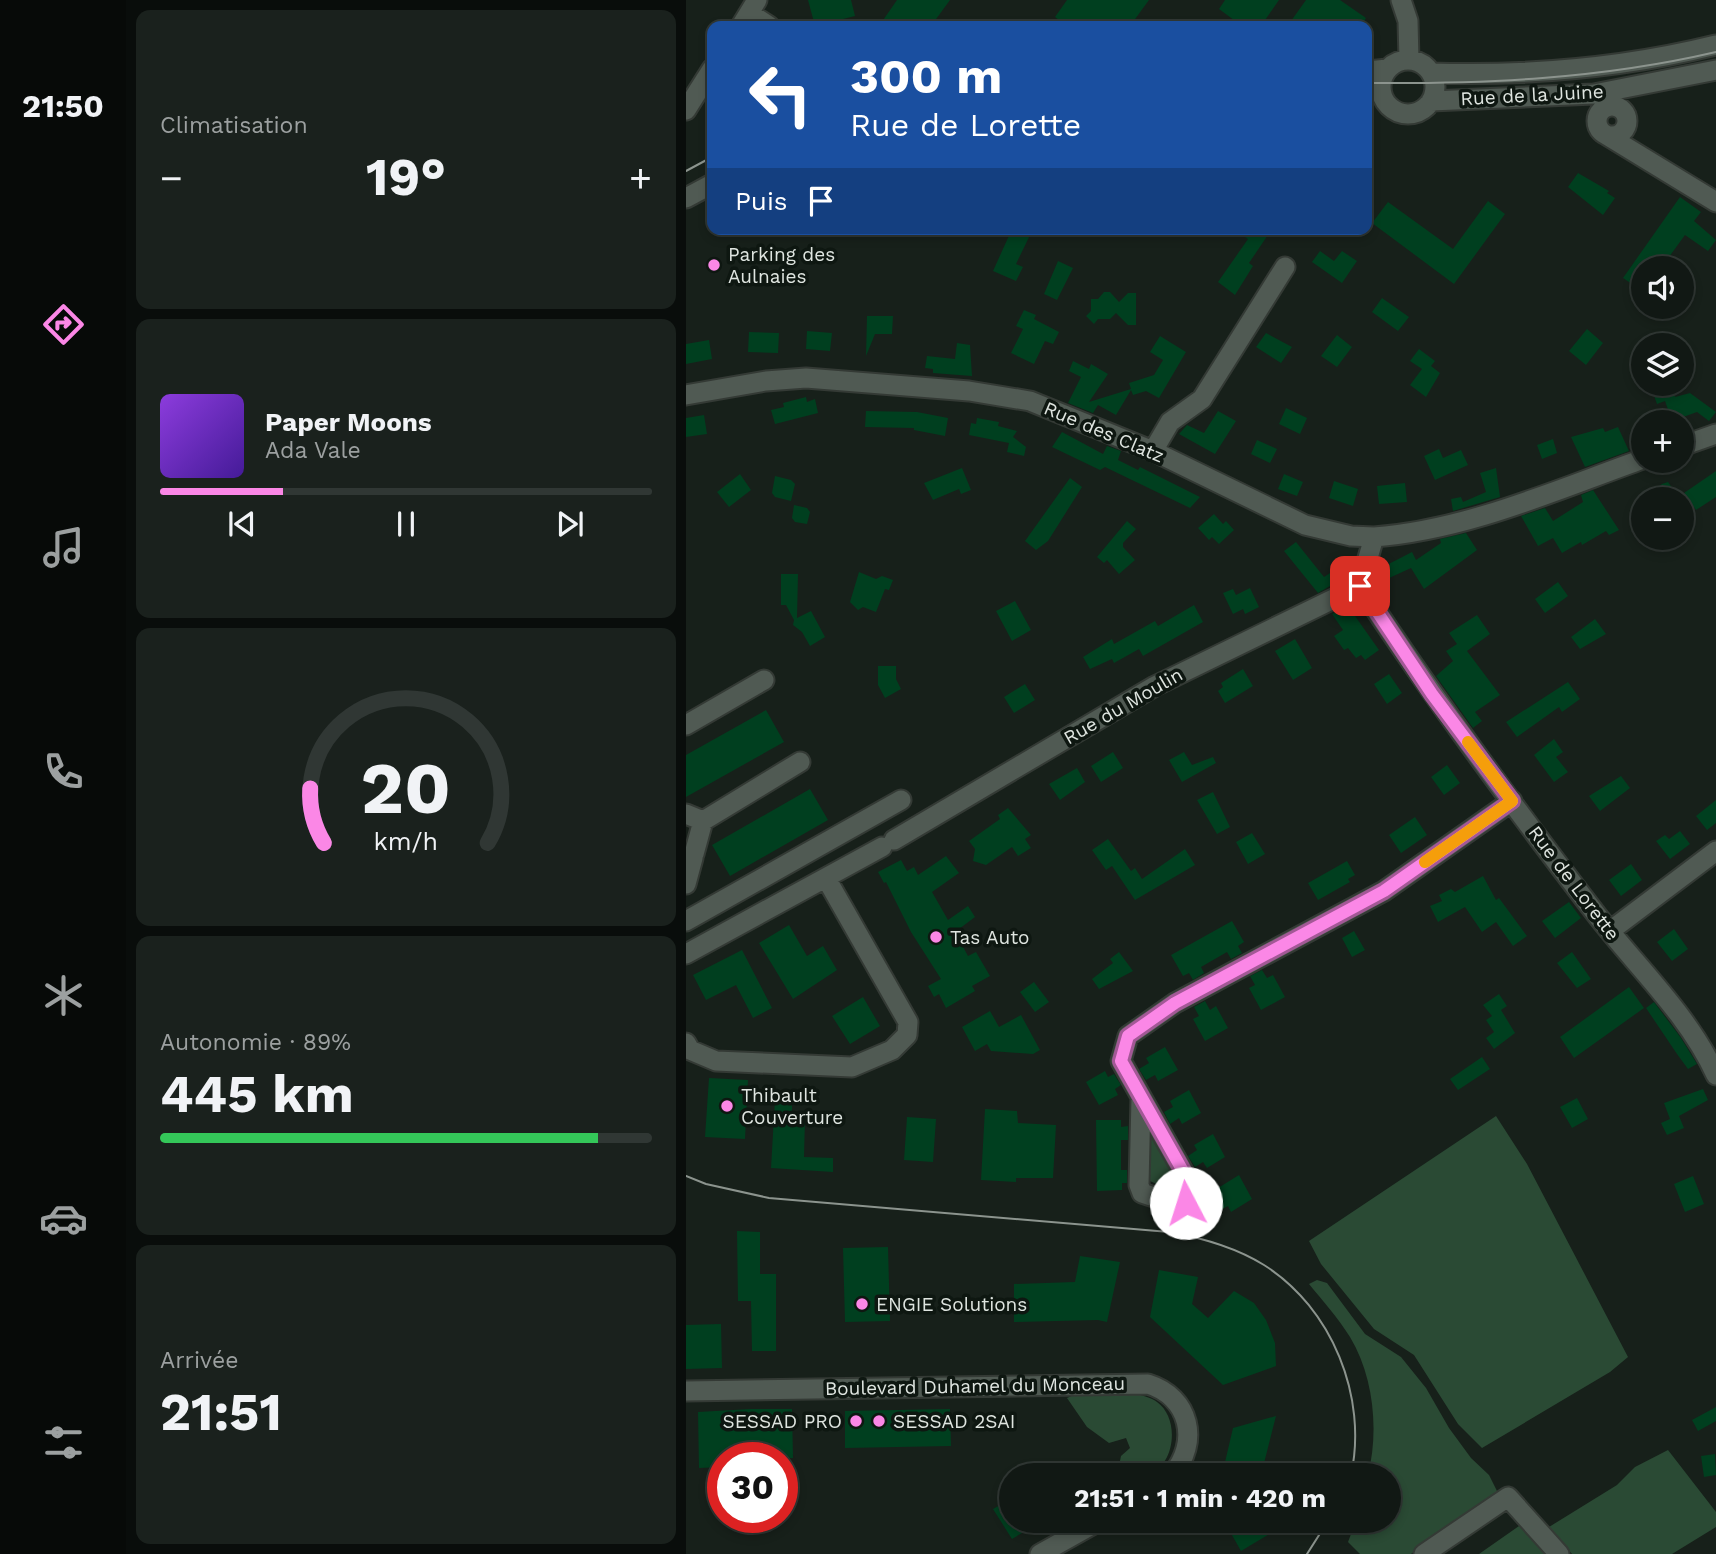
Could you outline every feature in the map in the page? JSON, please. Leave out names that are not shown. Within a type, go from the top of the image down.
[{"type":"street","points":[[1372,71],[1388,69],[1409,60],[1408,21],[1401,0]]},
{"type":"street","name":"Rue de la Juine","points":[[1431,73],[1515,74],[1607,65],[1716,45]]},
{"type":"street","name":"Rue de la Juine","points":[[1388,69],[1376,100],[1408,114],[1425,108],[1431,101],[1435,83],[1431,73],[1418,61],[1409,60]]},
{"type":"street","name":"Rue de la Juine","points":[[1431,101],[1594,94],[1716,70]]},
{"type":"street","points":[[686,110],[707,77]]},
{"type":"street","points":[[1603,133],[1716,202]]},
{"type":"street","points":[[686,197],[707,186]]},
{"type":"street","points":[[1153,451],[1170,422],[1202,399],[1285,267]]},
{"type":"street","name":"Rue des Clatz","points":[[686,395],[766,381],[806,378],[969,391],[1030,401],[1153,451],[1305,525],[1351,536],[1374,537],[1430,531],[1631,463]]},
{"type":"street","points":[[1694,442],[1716,434]]},
{"type":"street","points":[[1360,586],[1374,537]]},
{"type":"street","name":"Rue de Lorette","points":[[1360,586],[1432,694],[1609,931],[1702,1045],[1716,1075]]},
{"type":"street","name":"Rue du Moulin","points":[[686,954],[888,843],[1154,686],[1360,586]]},
{"type":"street","points":[[686,724],[764,680]]},
{"type":"street","points":[[686,884],[693,856],[694,817],[800,762]]},
{"type":"street","points":[[689,913],[901,800]]},
{"type":"street","points":[[1141,1098],[1139,1185],[1142,1193],[1172,1203],[1186,1203],[1193,1189],[1121,1061],[1128,1036],[1175,1003],[1384,891],[1512,801]]},
{"type":"street","points":[[1609,931],[1716,851]]},
{"type":"street","points":[[686,1043],[690,1050],[716,1061],[852,1067],[892,1050],[902,1042],[908,1028],[905,1016],[826,878]]},
{"type":"street","name":"Boulevard Duhamel du Monceau","points":[[686,1391],[1148,1384],[1171,1394],[1181,1405],[1189,1433],[1185,1455],[1180,1463]]},
{"type":"street","points":[[1424,1554],[1508,1497],[1559,1554]]},
{"type":"street","points":[[1040,1554],[1078,1533]]},
{"type":"green space","points":[[1496,1116],[1527,1164],[1628,1357],[1610,1372],[1482,1448],[1458,1424],[1414,1355],[1374,1329],[1321,1264],[1309,1241]]},
{"type":"green space","points":[[1150,1129],[1182,1187],[1179,1190],[1172,1191],[1150,1181]]},
{"type":"green space","points":[[1317,1280],[1327,1283],[1365,1334],[1401,1357],[1426,1388],[1449,1428],[1471,1458],[1489,1475],[1498,1493],[1411,1554],[1360,1554],[1348,1542],[1351,1533],[1401,1533],[1401,1463],[1370,1463],[1373,1440],[1372,1404],[1364,1369],[1350,1337],[1309,1284]]},
{"type":"green space","points":[[1131,1392],[1157,1402],[1165,1410],[1172,1431],[1169,1453],[1163,1463],[1120,1463],[1121,1456],[1130,1448],[1126,1438],[1109,1443],[1087,1427],[1067,1398],[1079,1393]]},
{"type":"green space","points":[[1668,1450],[1716,1512],[1716,1527],[1672,1554],[1572,1554],[1549,1527],[1617,1485],[1635,1467]]},
{"type":"green space","points":[[1519,1526],[1545,1554],[1479,1554]]},
{"type":"building","points":[[808,0],[851,0],[855,16],[835,21],[814,21]]},
{"type":"building","points":[[897,0],[950,0],[935,21],[882,21]]},
{"type":"building","points":[[1067,0],[1149,0],[1134,21],[1060,21],[1055,17]]},
{"type":"building","points":[[1225,0],[1279,0],[1264,21],[1235,21],[1219,9]]},
{"type":"building","points":[[1306,0],[1340,0],[1366,18],[1364,21],[1291,21]]},
{"type":"building","points":[[1578,173],[1609,191],[1607,193],[1615,198],[1603,215],[1568,187]]},
{"type":"building","points":[[1680,197],[1701,212],[1694,221],[1716,240],[1708,251],[1685,235],[1670,256],[1638,256]]},
{"type":"building","points":[[1488,201],[1505,214],[1454,284],[1372,223],[1388,202],[1453,249]]},
{"type":"building","points":[[1009,235],[1030,235],[1016,264],[1023,267],[1016,281],[993,271]]},
{"type":"building","points":[[1268,235],[1249,263],[1253,266],[1235,295],[1218,282],[1248,239],[1245,237]]},
{"type":"building","points":[[1320,251],[1334,261],[1342,251],[1357,261],[1342,283],[1312,262]]},
{"type":"building","points":[[1058,261],[1073,268],[1057,300],[1044,294]]},
{"type":"building","points":[[1631,267],[1631,283],[1623,278]]},
{"type":"building","points":[[1104,292],[1110,292],[1119,302],[1128,293],[1136,293],[1136,325],[1128,325],[1116,313],[1110,319],[1098,319],[1094,324],[1086,316],[1091,311],[1091,299],[1098,299]]},
{"type":"building","points":[[1382,298],[1409,317],[1398,331],[1372,312]]},
{"type":"building","points":[[1024,310],[1036,315],[1034,319],[1059,332],[1053,344],[1045,341],[1034,364],[1011,353],[1023,329],[1016,326]]},
{"type":"building","points":[[867,316],[893,316],[892,334],[875,334],[866,356]]},
{"type":"building","points":[[1587,329],[1603,343],[1586,365],[1569,351]]},
{"type":"building","points":[[807,331],[832,333],[830,351],[806,349]]},
{"type":"building","points":[[749,332],[779,333],[778,353],[748,352]]},
{"type":"building","points":[[1266,333],[1292,347],[1281,363],[1256,347]]},
{"type":"building","points":[[1337,335],[1352,347],[1337,367],[1321,356]]},
{"type":"building","points":[[1160,336],[1186,352],[1159,398],[1146,391],[1133,395],[1131,390],[1116,415],[1098,405],[1093,413],[1068,403],[1081,377],[1069,371],[1073,361],[1089,369],[1091,364],[1108,374],[1089,402],[1131,389],[1129,383],[1154,375],[1163,360],[1150,352]]},
{"type":"building","points":[[709,340],[712,359],[686,364],[686,344]]},
{"type":"building","points":[[957,343],[970,345],[972,376],[933,373],[933,369],[925,368],[927,356],[955,359]]},
{"type":"building","points":[[1419,349],[1435,361],[1431,366],[1440,373],[1426,397],[1410,385],[1422,369],[1410,361]]},
{"type":"building","points":[[1654,396],[1694,396],[1716,412],[1709,421],[1697,412],[1694,413],[1694,410],[1668,410],[1665,401],[1657,404]]},
{"type":"building","points":[[806,397],[807,402],[815,399],[818,413],[775,424],[771,410],[784,407],[783,403]]},
{"type":"building","points":[[1286,408],[1307,418],[1300,434],[1279,424]]},
{"type":"building","points":[[866,411],[917,412],[948,418],[945,436],[914,428],[865,427]]},
{"type":"building","points":[[1218,411],[1236,421],[1215,454],[1179,434],[1187,425],[1204,433]]},
{"type":"building","points":[[704,415],[707,434],[686,437],[686,418]]},
{"type":"building","points":[[977,418],[999,422],[998,426],[1017,431],[1013,437],[1026,447],[1024,456],[1007,452],[1009,443],[969,435],[971,423],[976,424]]},
{"type":"building","points":[[1618,427],[1629,451],[1585,467],[1571,437],[1603,428],[1605,432]]},
{"type":"building","points":[[1062,432],[1103,454],[1107,446],[1121,451],[1118,460],[1138,470],[1140,467],[1200,497],[1190,508],[1105,467],[1100,470],[1052,447]]},
{"type":"building","points":[[1553,439],[1557,453],[1542,459],[1537,445]]},
{"type":"building","points":[[1257,440],[1277,449],[1270,463],[1251,454]]},
{"type":"building","points":[[1439,449],[1443,458],[1461,450],[1468,465],[1435,480],[1424,456]]},
{"type":"building","points":[[962,468],[971,490],[961,494],[959,489],[933,500],[924,483]]},
{"type":"building","points":[[1496,468],[1500,497],[1453,511],[1451,499],[1461,497],[1463,502],[1486,492],[1480,473]]},
{"type":"building","points":[[1716,471],[1716,497],[1696,510],[1693,487]]},
{"type":"building","points":[[740,474],[751,490],[729,507],[717,492]]},
{"type":"building","points":[[1284,474],[1303,482],[1297,496],[1278,489]]},
{"type":"building","points":[[775,476],[791,480],[795,484],[791,501],[775,497],[772,493]]},
{"type":"building","points":[[1070,478],[1082,487],[1048,541],[1036,550],[1025,541]]},
{"type":"building","points":[[1334,481],[1358,489],[1353,506],[1329,498]]},
{"type":"building","points":[[1668,482],[1672,487],[1658,487]]},
{"type":"building","points":[[1405,483],[1407,502],[1379,504],[1377,486]]},
{"type":"building","points":[[1593,490],[1619,530],[1609,535],[1606,531],[1562,553],[1553,538],[1538,546],[1521,516],[1545,508],[1553,521],[1583,502],[1581,495]]},
{"type":"building","points":[[794,505],[807,508],[810,512],[807,524],[795,522],[792,518]]},
{"type":"building","points":[[1214,514],[1223,524],[1226,521],[1234,530],[1219,544],[1212,537],[1209,540],[1198,528]]},
{"type":"building","points":[[1127,521],[1136,529],[1123,543],[1123,547],[1135,560],[1119,574],[1107,560],[1104,563],[1097,557]]},
{"type":"building","points":[[1466,533],[1477,550],[1424,589],[1411,568],[1374,585],[1377,570],[1412,552],[1416,560],[1441,543],[1440,539]]},
{"type":"building","points":[[1296,542],[1324,577],[1339,567],[1345,577],[1318,593],[1284,551]]},
{"type":"building","points":[[859,572],[876,579],[882,576],[893,580],[889,590],[885,589],[876,612],[863,607],[858,610],[850,602]]},
{"type":"building","points":[[781,574],[798,574],[797,618],[811,611],[825,637],[810,646],[802,632],[793,625],[794,620],[786,605],[781,605]]},
{"type":"building","points":[[1558,582],[1568,596],[1545,613],[1535,599]]},
{"type":"building","points":[[1250,588],[1259,607],[1245,614],[1243,609],[1233,614],[1223,593],[1233,589],[1236,595]]},
{"type":"building","points":[[1015,601],[1031,630],[1012,641],[996,611]]},
{"type":"building","points":[[1194,605],[1203,622],[1143,656],[1139,649],[1114,663],[1112,659],[1090,669],[1083,657],[1112,639],[1114,644],[1155,621],[1158,626]]},
{"type":"building","points":[[1348,606],[1379,650],[1365,660],[1361,655],[1356,658],[1348,648],[1344,650],[1334,636],[1343,630],[1332,614]]},
{"type":"building","points":[[1477,615],[1490,634],[1467,651],[1500,695],[1475,712],[1482,721],[1473,728],[1436,676],[1453,661],[1446,651],[1457,644],[1449,633]]},
{"type":"building","points":[[1595,619],[1606,634],[1580,649],[1571,637]]},
{"type":"building","points":[[1295,639],[1312,668],[1293,680],[1275,651]]},
{"type":"building","points":[[878,666],[896,666],[896,679],[901,689],[885,698],[878,685]]},
{"type":"building","points":[[1243,669],[1253,686],[1225,703],[1218,691],[1223,687],[1221,683]]},
{"type":"building","points":[[1389,674],[1402,693],[1387,704],[1374,684]]},
{"type":"building","points":[[1568,682],[1580,699],[1562,712],[1559,707],[1517,737],[1506,722]]},
{"type":"building","points":[[1025,684],[1035,700],[1014,713],[1004,697]]},
{"type":"building","points":[[766,710],[784,742],[686,797],[686,755]]},
{"type":"building","points":[[1554,739],[1563,752],[1556,757],[1568,772],[1554,782],[1534,755]]},
{"type":"building","points":[[1113,752],[1123,768],[1101,782],[1091,766]]},
{"type":"building","points":[[1184,752],[1192,765],[1213,757],[1216,763],[1182,782],[1169,760]]},
{"type":"building","points":[[1447,765],[1460,783],[1444,795],[1431,777]]},
{"type":"building","points":[[1077,768],[1085,782],[1060,800],[1049,784]]},
{"type":"building","points":[[1621,776],[1630,788],[1600,811],[1589,796]]},
{"type":"building","points":[[810,789],[828,820],[730,876],[712,845]]},
{"type":"building","points":[[1213,792],[1230,827],[1217,834],[1197,800]]},
{"type":"building","points":[[1716,800],[1716,823],[1707,830],[1696,816]]},
{"type":"building","points":[[1008,808],[1031,835],[1025,839],[1031,848],[1018,856],[1012,847],[986,865],[973,861],[975,849],[969,841],[1000,819],[998,815]]},
{"type":"building","points":[[1415,817],[1427,835],[1401,853],[1389,835]]},
{"type":"building","points":[[1680,831],[1690,844],[1670,859],[1656,841],[1665,835],[1669,839]]},
{"type":"building","points":[[1252,833],[1265,854],[1248,864],[1236,842]]},
{"type":"building","points":[[1108,839],[1131,871],[1135,868],[1142,879],[1185,849],[1195,865],[1135,900],[1112,866],[1106,870],[1092,850]]},
{"type":"building","points":[[946,856],[959,873],[932,892],[948,920],[968,906],[975,917],[955,932],[968,956],[976,952],[990,976],[972,986],[975,991],[946,1008],[939,994],[934,997],[928,986],[941,979],[878,872],[901,860],[907,871],[914,867],[918,875]]},
{"type":"building","points":[[1347,861],[1355,875],[1348,879],[1350,882],[1318,900],[1308,883]]},
{"type":"building","points":[[1631,864],[1642,880],[1621,896],[1609,880]]},
{"type":"building","points":[[1483,876],[1496,900],[1499,898],[1527,936],[1513,946],[1496,922],[1482,932],[1465,907],[1438,922],[1430,906],[1442,901],[1439,895],[1451,889],[1455,892]]},
{"type":"building","points":[[1569,902],[1581,918],[1555,938],[1542,921]]},
{"type":"building","points":[[1232,921],[1244,942],[1238,946],[1242,953],[1231,959],[1227,952],[1201,967],[1204,973],[1193,980],[1189,973],[1183,976],[1171,955]]},
{"type":"building","points":[[789,925],[807,956],[823,946],[837,970],[793,999],[759,943]]},
{"type":"building","points":[[1674,929],[1688,949],[1672,961],[1657,942]]},
{"type":"building","points":[[1354,931],[1365,950],[1352,957],[1342,938]]},
{"type":"building","points":[[742,950],[772,1008],[753,1018],[736,985],[706,1000],[693,975]]},
{"type":"building","points":[[1119,952],[1133,971],[1099,989],[1092,979],[1113,963],[1110,959]]},
{"type":"building","points":[[1572,952],[1591,979],[1577,988],[1557,963]]},
{"type":"building","points":[[1262,970],[1267,978],[1273,975],[1285,997],[1261,1010],[1249,988],[1255,985],[1250,976]]},
{"type":"building","points":[[1034,982],[1049,1002],[1035,1012],[1020,992]]},
{"type":"building","points":[[1629,987],[1644,1008],[1574,1058],[1560,1037]]},
{"type":"building","points":[[1499,994],[1507,1006],[1501,1010],[1515,1033],[1494,1049],[1486,1038],[1494,1032],[1486,1020],[1492,1016],[1483,1005]]},
{"type":"building","points":[[863,997],[880,1026],[850,1044],[832,1016]]},
{"type":"building","points":[[1205,1001],[1210,1010],[1216,1006],[1228,1028],[1205,1041],[1193,1019],[1199,1016],[1194,1007]]},
{"type":"building","points":[[1654,1002],[1697,1064],[1688,1069],[1677,1054],[1646,1008]]},
{"type":"building","points":[[990,1011],[999,1027],[1021,1015],[1040,1050],[1033,1054],[991,1051],[987,1044],[975,1051],[962,1027]]},
{"type":"building","points":[[1165,1047],[1178,1070],[1158,1081],[1155,1075],[1146,1080],[1139,1069],[1149,1063],[1146,1058]]},
{"type":"building","points":[[1482,1057],[1490,1069],[1458,1090],[1450,1079]]},
{"type":"building","points":[[1105,1071],[1108,1077],[1114,1074],[1121,1085],[1115,1089],[1118,1095],[1099,1105],[1086,1082]]},
{"type":"building","name":"Thibault Couverture","points":[[709,1078],[748,1080],[745,1139],[705,1137]]},
{"type":"building","points":[[1703,1089],[1708,1100],[1679,1116],[1684,1128],[1667,1135],[1661,1123],[1670,1119],[1664,1103]]},
{"type":"building","points":[[1189,1090],[1201,1113],[1182,1124],[1179,1118],[1170,1124],[1164,1112],[1173,1107],[1170,1101]]},
{"type":"building","points":[[1577,1098],[1588,1119],[1572,1128],[1560,1107]]},
{"type":"building","points":[[775,1099],[792,1100],[792,1117],[805,1118],[804,1157],[833,1158],[833,1172],[771,1168]]},
{"type":"building","points":[[985,1109],[1017,1111],[1018,1123],[1056,1125],[1053,1178],[1016,1178],[1016,1182],[981,1180]]},
{"type":"building","points":[[907,1117],[936,1119],[933,1162],[904,1160]]},
{"type":"building","points":[[1096,1120],[1121,1120],[1121,1127],[1128,1126],[1128,1140],[1121,1140],[1121,1170],[1127,1170],[1127,1183],[1122,1183],[1122,1190],[1097,1191]]},
{"type":"building","points":[[1213,1134],[1225,1157],[1207,1168],[1203,1162],[1195,1167],[1188,1156],[1197,1150],[1194,1145]]},
{"type":"building","points":[[1239,1175],[1252,1199],[1231,1212],[1228,1206],[1217,1212],[1211,1200],[1221,1194],[1218,1188]]},
{"type":"building","points":[[1693,1176],[1704,1204],[1685,1212],[1674,1184]]},
{"type":"building","points":[[737,1231],[760,1232],[760,1274],[776,1274],[776,1351],[752,1351],[751,1301],[738,1301]]},
{"type":"building","points":[[888,1247],[890,1321],[845,1322],[843,1248]]},
{"type":"building","points":[[1080,1256],[1120,1262],[1107,1322],[1014,1322],[1014,1284],[1075,1282]]},
{"type":"building","points":[[1159,1270],[1198,1277],[1192,1304],[1208,1318],[1234,1291],[1254,1303],[1266,1320],[1275,1343],[1276,1366],[1223,1385],[1150,1317]]},
{"type":"building","points":[[721,1324],[722,1368],[686,1369],[686,1325]]},
{"type":"building","points":[[1716,1407],[1716,1421],[1698,1431],[1692,1420]]},
{"type":"building","points":[[792,1409],[793,1442],[707,1442],[707,1468],[699,1468],[698,1412]]},
{"type":"building","points":[[950,1409],[951,1446],[845,1448],[845,1411]]},
{"type":"building","points":[[1276,1416],[1264,1463],[1225,1463],[1233,1428]]},
{"type":"building","points":[[1715,1454],[1716,1475],[1704,1477],[1701,1456]]},
{"type":"building","points":[[999,1506],[999,1518],[993,1509]]},
{"type":"building","points":[[1008,1533],[1022,1533],[1012,1539]]},
{"type":"building","points":[[1231,1533],[1271,1533],[1241,1551]]},
{"type":"tram line","points":[[1372,83],[1543,78],[1629,68],[1716,52]]},
{"type":"tram line","points":[[686,171],[707,160]]},
{"type":"tram line","points":[[686,1176],[706,1184],[769,1198],[1169,1232],[1206,1240],[1242,1253],[1288,1283],[1309,1305],[1326,1330],[1349,1386],[1354,1415],[1353,1463]]},
{"type":"tram line","points":[[1307,1554],[1320,1533]]},
{"type":"slow traffic","points":[[1425,862],[1512,801],[1468,742]]},
{"type":"place","name":"Parking des Aulnaies","points":[[714,265]]},
{"type":"place","name":"Tas Auto","points":[[936,937]]},
{"type":"place","name":"Thibault Couverture","points":[[727,1106]]},
{"type":"place","name":"ENGIE Solutions","points":[[862,1304]]},
{"type":"place","name":"SESSAD PRO","points":[[856,1421]]},
{"type":"place","name":"SESSAD 2SAI","points":[[879,1421]]},
{"type":"route","points":[[1186,1203],[1192,1197],[1193,1189],[1121,1061],[1122,1048],[1128,1036],[1175,1003],[1384,891],[1512,801],[1432,694],[1360,586]]}]
